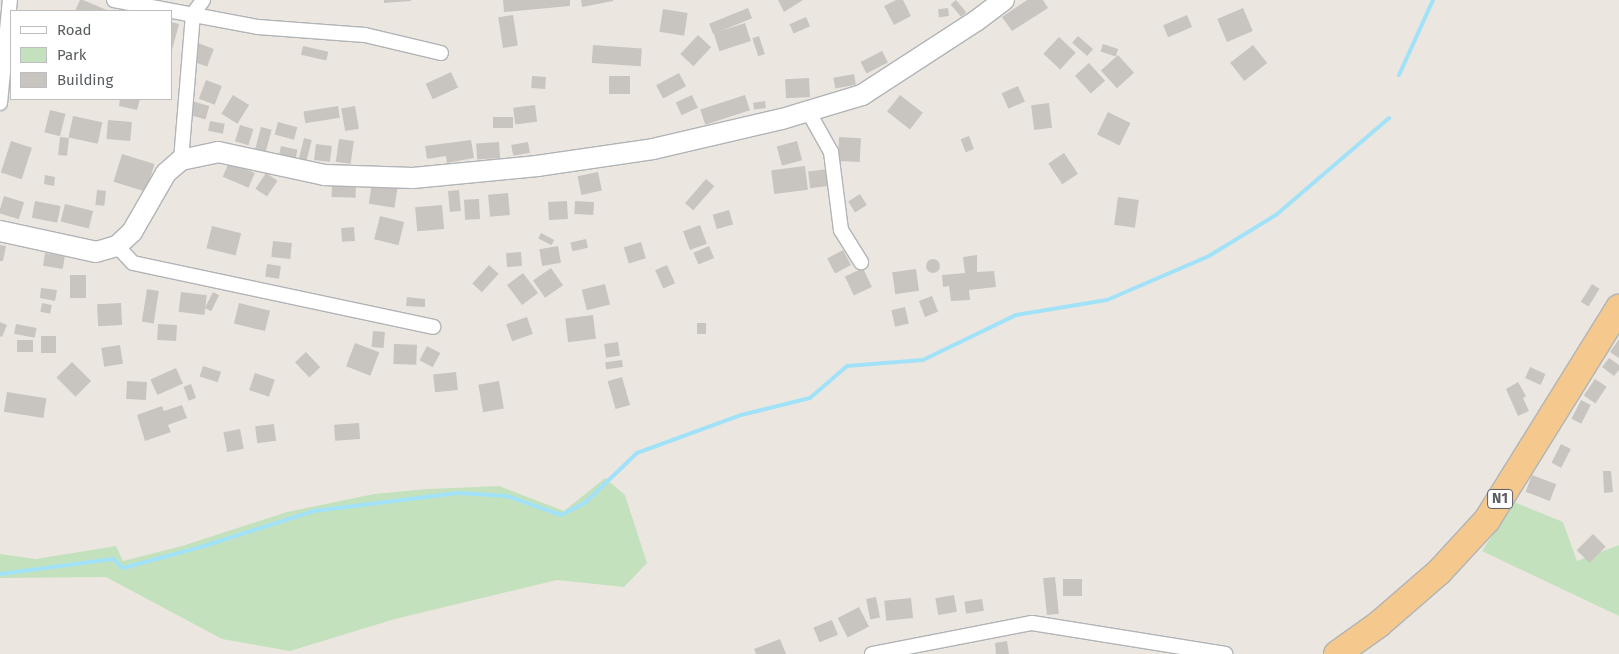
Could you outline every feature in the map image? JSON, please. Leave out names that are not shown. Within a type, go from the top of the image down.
[{"type":"highway","name":"N1","points":[[1337,654],[1379,624],[1439,572],[1487,520],[1619,308]]},
{"type":"street","points":[[0,103],[10,0]]},
{"type":"street","points":[[114,0],[126,4],[166,10]]},
{"type":"street","points":[[180,160],[193,14],[203,0]]},
{"type":"street","points":[[0,231],[96,252],[117,246],[132,232],[166,173],[180,160],[218,152],[324,175],[413,178],[537,166],[653,149],[808,111],[862,95],[976,21],[1004,0]]},
{"type":"street","points":[[172,11],[258,27],[365,35],[441,52]]},
{"type":"street","points":[[808,111],[831,152],[841,230],[861,262]]},
{"type":"street","points":[[117,246],[133,263],[433,327]]},
{"type":"street","points":[[872,654],[1032,623],[1226,654]]},
{"type":"green space","points":[[605,478],[625,495],[647,563],[624,587],[557,580],[395,619],[290,651],[222,639],[106,577],[0,578],[0,554],[36,559],[116,546],[123,561],[182,546],[287,512],[374,494],[428,489],[499,486],[564,511]]},
{"type":"green space","points":[[1514,502],[1563,522],[1577,561],[1619,545],[1619,616],[1482,551]]},
{"type":"building","points":[[80,0],[83,0],[107,10],[75,10]]},
{"type":"building","points":[[384,0],[411,0],[411,1],[384,3]]},
{"type":"building","points":[[503,0],[570,0],[570,6],[504,12]]},
{"type":"building","points":[[581,0],[613,0],[613,1],[582,7]]},
{"type":"building","points":[[778,0],[803,0],[784,12]]},
{"type":"building","points":[[896,0],[903,0],[911,16],[894,25],[884,6]]},
{"type":"building","points":[[956,0],[966,12],[961,17],[951,4]]},
{"type":"building","points":[[1027,0],[1043,0],[1048,8],[1012,31],[1002,17]]},
{"type":"building","points":[[748,8],[752,18],[713,34],[709,24]]},
{"type":"building","points":[[948,8],[949,16],[939,17],[938,9]]},
{"type":"building","points":[[1243,8],[1253,31],[1227,42],[1217,19]]},
{"type":"building","points":[[663,9],[688,13],[684,36],[659,32]]},
{"type":"building","points":[[513,15],[518,46],[503,48],[498,17]]},
{"type":"building","points":[[1187,15],[1192,27],[1168,37],[1163,25]]},
{"type":"building","points":[[806,17],[810,26],[794,33],[790,24]]},
{"type":"building","points":[[172,22],[179,24],[172,50]]},
{"type":"building","points":[[745,23],[751,41],[719,51],[714,33]]},
{"type":"building","points":[[698,35],[711,47],[693,66],[680,54]]},
{"type":"building","points":[[759,36],[765,54],[758,56],[752,38]]},
{"type":"building","points":[[1078,36],[1093,49],[1087,56],[1072,43]]},
{"type":"building","points":[[1059,37],[1076,53],[1060,70],[1043,54]]},
{"type":"building","points":[[198,43],[214,49],[207,67],[191,61]]},
{"type":"building","points":[[1103,44],[1118,49],[1116,57],[1101,52]]},
{"type":"building","points":[[593,45],[642,48],[641,66],[592,63]]},
{"type":"building","points":[[1253,45],[1267,63],[1244,81],[1230,63]]},
{"type":"building","points":[[303,46],[328,52],[326,61],[301,55]]},
{"type":"building","points":[[882,51],[888,63],[867,73],[861,62]]},
{"type":"building","points":[[1118,55],[1134,73],[1117,88],[1101,70]]},
{"type":"building","points":[[1089,63],[1105,81],[1091,94],[1075,76]]},
{"type":"building","points":[[451,72],[458,87],[433,99],[426,84]]},
{"type":"building","points":[[679,73],[686,86],[663,98],[656,85]]},
{"type":"building","points":[[854,74],[856,85],[835,88],[833,78]]},
{"type":"building","points":[[532,76],[546,77],[545,89],[531,88]]},
{"type":"building","points":[[609,76],[630,76],[630,94],[609,94]]},
{"type":"building","points":[[809,78],[810,97],[786,98],[785,79]]},
{"type":"building","points":[[206,80],[222,86],[215,105],[199,99]]},
{"type":"building","points":[[1018,86],[1025,102],[1008,109],[1002,93]]},
{"type":"building","points":[[233,95],[249,105],[237,124],[221,114]]},
{"type":"building","points":[[692,95],[698,108],[682,115],[676,103]]},
{"type":"building","points":[[745,95],[750,110],[705,125],[700,110]]},
{"type":"building","points":[[900,95],[923,113],[910,129],[887,112]]},
{"type":"building","points":[[120,100],[140,100],[137,110],[119,106]]},
{"type":"building","points":[[192,101],[209,106],[205,119],[188,114]]},
{"type":"building","points":[[765,101],[766,108],[754,110],[753,103]]},
{"type":"building","points":[[1049,103],[1052,128],[1034,130],[1031,105]]},
{"type":"building","points":[[535,105],[537,122],[515,125],[513,108]]},
{"type":"building","points":[[338,106],[340,118],[305,123],[303,111]]},
{"type":"building","points":[[355,106],[359,129],[345,131],[341,108]]},
{"type":"building","points":[[50,110],[66,114],[60,136],[44,132]]},
{"type":"building","points":[[1108,112],[1130,123],[1120,145],[1097,134]]},
{"type":"building","points":[[73,116],[102,122],[98,144],[68,138]]},
{"type":"building","points":[[493,117],[513,117],[513,128],[493,128]]},
{"type":"building","points":[[108,120],[132,122],[130,141],[106,139]]},
{"type":"building","points":[[210,121],[225,124],[223,134],[208,131]]},
{"type":"building","points":[[278,122],[297,127],[294,140],[275,135]]},
{"type":"building","points":[[240,125],[253,129],[248,145],[235,141]]},
{"type":"building","points":[[261,127],[272,130],[265,154],[255,151]]},
{"type":"building","points":[[969,136],[974,149],[966,152],[961,139]]},
{"type":"building","points":[[60,137],[69,138],[67,156],[58,155]]},
{"type":"building","points":[[839,137],[861,138],[860,162],[838,161]]},
{"type":"building","points":[[304,138],[312,140],[306,161],[299,159]]},
{"type":"building","points":[[339,139],[354,141],[351,164],[336,162]]},
{"type":"building","points":[[471,140],[474,158],[447,163],[446,156],[427,159],[425,146]]},
{"type":"building","points":[[11,141],[32,148],[22,179],[1,172]]},
{"type":"building","points":[[797,141],[802,160],[782,166],[777,146]]},
{"type":"building","points":[[499,142],[500,158],[477,160],[476,144]]},
{"type":"building","points":[[528,142],[530,153],[513,156],[511,145]]},
{"type":"building","points":[[316,144],[332,146],[330,162],[314,160]]},
{"type":"building","points":[[281,146],[298,150],[295,162],[278,158]]},
{"type":"building","points":[[1064,153],[1078,174],[1062,184],[1048,164]]},
{"type":"building","points":[[122,154],[155,164],[146,192],[114,182]]},
{"type":"building","points":[[229,162],[255,173],[249,188],[223,177]]},
{"type":"building","points":[[805,166],[808,190],[774,194],[771,170]]},
{"type":"building","points":[[828,169],[830,186],[810,188],[808,171]]},
{"type":"building","points":[[598,172],[602,191],[581,195],[577,176]]},
{"type":"building","points":[[266,173],[278,181],[267,197],[255,189]]},
{"type":"building","points":[[45,175],[55,177],[54,186],[44,184]]},
{"type":"building","points":[[706,179],[714,186],[693,210],[685,203]]},
{"type":"building","points":[[372,183],[398,187],[394,208],[369,204]]},
{"type":"building","points":[[332,184],[356,185],[356,198],[332,197]]},
{"type":"building","points":[[97,190],[106,191],[104,206],[95,205]]},
{"type":"building","points":[[459,190],[461,211],[450,212],[448,191]]},
{"type":"building","points":[[508,193],[510,215],[490,217],[488,195]]},
{"type":"building","points":[[860,194],[867,205],[855,212],[848,201]]},
{"type":"building","points":[[4,196],[24,202],[19,219],[0,214]]},
{"type":"building","points":[[1118,197],[1139,200],[1135,228],[1114,225]]},
{"type":"building","points":[[479,199],[480,219],[465,220],[464,200]]},
{"type":"building","points":[[35,201],[61,206],[57,223],[32,218]]},
{"type":"building","points":[[567,201],[568,219],[549,220],[548,202]]},
{"type":"building","points":[[575,201],[594,202],[593,215],[574,214]]},
{"type":"building","points":[[65,204],[93,211],[89,228],[61,221]]},
{"type":"building","points":[[442,205],[444,229],[417,231],[415,207]]},
{"type":"building","points":[[729,210],[733,224],[717,229],[713,215]]},
{"type":"building","points":[[380,216],[404,222],[398,245],[374,239]]},
{"type":"building","points":[[700,225],[707,244],[690,250],[683,231]]},
{"type":"building","points":[[212,226],[241,233],[236,256],[206,248]]},
{"type":"building","points":[[354,227],[355,241],[342,242],[341,228]]},
{"type":"building","points":[[541,233],[554,240],[551,245],[538,238]]},
{"type":"building","points":[[586,239],[588,248],[572,251],[570,243]]},
{"type":"building","points":[[273,241],[292,243],[290,259],[271,257]]},
{"type":"building","points":[[641,242],[646,258],[629,264],[624,247]]},
{"type":"building","points":[[0,245],[6,246],[3,261],[0,261]]},
{"type":"building","points":[[558,246],[561,263],[542,266],[539,249]]},
{"type":"building","points":[[709,246],[714,258],[698,265],[693,253]]},
{"type":"building","points":[[843,250],[851,265],[835,273],[827,258]]},
{"type":"building","points":[[521,252],[522,266],[507,267],[506,253]]},
{"type":"building","points":[[45,253],[65,256],[63,269],[43,266]]},
{"type":"building","points":[[977,255],[977,272],[994,271],[996,287],[969,290],[970,300],[951,301],[949,286],[943,287],[942,275],[965,273],[963,257]]},
{"type":"building","points":[[933,259],[938,261],[940,266],[938,271],[933,273],[928,271],[926,266],[928,261]]},
{"type":"building","points":[[267,264],[281,266],[279,279],[265,277]]},
{"type":"building","points":[[489,265],[499,274],[482,292],[472,284]]},
{"type":"building","points":[[667,265],[675,283],[663,289],[655,270]]},
{"type":"building","points":[[551,268],[563,285],[545,298],[533,281]]},
{"type":"building","points":[[863,268],[872,287],[854,295],[845,276]]},
{"type":"building","points":[[916,269],[919,291],[895,294],[892,272]]},
{"type":"building","points":[[523,273],[538,293],[522,305],[507,285]]},
{"type":"building","points":[[70,275],[86,275],[86,298],[70,298]]},
{"type":"building","points":[[605,284],[610,304],[587,310],[582,290]]},
{"type":"building","points":[[1592,284],[1600,289],[1589,307],[1581,302]]},
{"type":"building","points":[[41,288],[57,290],[55,301],[40,298]]},
{"type":"building","points":[[147,289],[159,291],[154,323],[142,322]]},
{"type":"building","points":[[181,292],[207,295],[204,315],[179,312]]},
{"type":"building","points":[[213,292],[219,295],[211,311],[205,308]]},
{"type":"building","points":[[932,296],[938,312],[925,317],[919,301]]},
{"type":"building","points":[[407,297],[425,299],[425,307],[406,306]]},
{"type":"building","points":[[42,303],[52,305],[50,314],[40,312]]},
{"type":"building","points":[[121,303],[122,325],[98,326],[97,304]]},
{"type":"building","points":[[239,303],[270,311],[265,331],[234,323]]},
{"type":"building","points":[[905,307],[909,324],[895,327],[891,310]]},
{"type":"building","points":[[593,315],[596,339],[568,342],[565,318]]},
{"type":"building","points":[[527,317],[533,334],[512,341],[506,324]]},
{"type":"building","points":[[0,322],[7,325],[2,337],[0,336]]},
{"type":"building","points":[[697,323],[706,323],[706,334],[697,334]]},
{"type":"building","points":[[16,324],[37,328],[35,338],[14,334]]},
{"type":"building","points":[[158,324],[177,325],[176,341],[157,340]]},
{"type":"building","points":[[373,331],[385,332],[384,348],[372,347]]},
{"type":"building","points":[[41,336],[56,336],[56,353],[41,353]]},
{"type":"building","points":[[1619,339],[1619,358],[1610,352]]},
{"type":"building","points":[[17,340],[33,340],[33,352],[17,352]]},
{"type":"building","points":[[618,342],[620,356],[606,358],[604,344]]},
{"type":"building","points":[[355,343],[379,352],[370,376],[346,366]]},
{"type":"building","points":[[394,344],[417,345],[416,365],[393,364]]},
{"type":"building","points":[[120,345],[123,364],[104,367],[101,348]]},
{"type":"building","points":[[427,346],[440,353],[433,367],[419,360]]},
{"type":"building","points":[[306,352],[320,367],[309,378],[295,362]]},
{"type":"building","points":[[1609,358],[1619,365],[1619,370],[1614,376],[1602,367]]},
{"type":"building","points":[[622,360],[623,367],[606,369],[605,362]]},
{"type":"building","points":[[72,362],[91,381],[76,397],[56,378]]},
{"type":"building","points":[[203,366],[221,372],[218,382],[200,376]]},
{"type":"building","points":[[1530,367],[1546,374],[1541,385],[1525,378]]},
{"type":"building","points":[[176,368],[183,384],[157,395],[150,379]]},
{"type":"building","points":[[456,372],[458,390],[435,392],[433,374]]},
{"type":"building","points":[[255,373],[275,380],[269,397],[249,390]]},
{"type":"building","points":[[622,377],[630,405],[616,409],[608,381]]},
{"type":"building","points":[[1595,379],[1607,387],[1595,403],[1584,396]]},
{"type":"building","points":[[127,381],[147,382],[146,400],[126,399]]},
{"type":"building","points":[[499,381],[504,409],[483,412],[478,385]]},
{"type":"building","points":[[1518,382],[1526,396],[1523,398],[1529,411],[1518,416],[1506,389]]},
{"type":"building","points":[[191,384],[196,398],[189,401],[183,387]]},
{"type":"building","points":[[7,392],[47,398],[43,418],[4,412]]},
{"type":"building","points":[[1581,400],[1591,405],[1581,424],[1571,419]]},
{"type":"building","points":[[182,405],[187,418],[168,425],[171,432],[145,441],[137,415],[162,406],[164,411]]},
{"type":"building","points":[[359,423],[360,439],[335,441],[334,425]]},
{"type":"building","points":[[274,424],[276,441],[257,443],[255,426]]},
{"type":"building","points":[[240,429],[244,449],[227,452],[223,432]]},
{"type":"building","points":[[1561,444],[1571,449],[1561,468],[1551,463]]},
{"type":"building","points":[[1603,471],[1611,471],[1613,492],[1604,493]]},
{"type":"building","points":[[1532,475],[1556,484],[1550,501],[1526,492]]},
{"type":"building","points":[[1593,534],[1606,547],[1589,563],[1577,550]]},
{"type":"building","points":[[1055,577],[1059,614],[1047,615],[1043,578]]},
{"type":"building","points":[[1063,579],[1082,579],[1082,596],[1063,596]]},
{"type":"building","points":[[954,595],[957,612],[938,615],[935,598]]},
{"type":"building","points":[[876,597],[880,618],[870,620],[866,599]]},
{"type":"building","points":[[911,598],[913,618],[886,621],[884,601]]},
{"type":"building","points":[[982,599],[984,611],[966,614],[964,602]]},
{"type":"building","points":[[859,607],[869,627],[848,637],[838,618]]},
{"type":"building","points":[[832,620],[838,635],[819,642],[813,627]]},
{"type":"building","points":[[780,639],[786,654],[756,654],[754,649]]},
{"type":"building","points":[[1007,641],[1009,654],[996,654],[995,643]]},
{"type":"waterway","points":[[1399,75],[1433,0]]},
{"type":"waterway","points":[[0,574],[113,559],[123,568],[201,547],[314,511],[458,493],[507,496],[561,515],[586,502],[637,453],[741,415],[810,398],[847,366],[923,360],[1016,315],[1107,300],[1209,256],[1276,215],[1389,118]]}]
